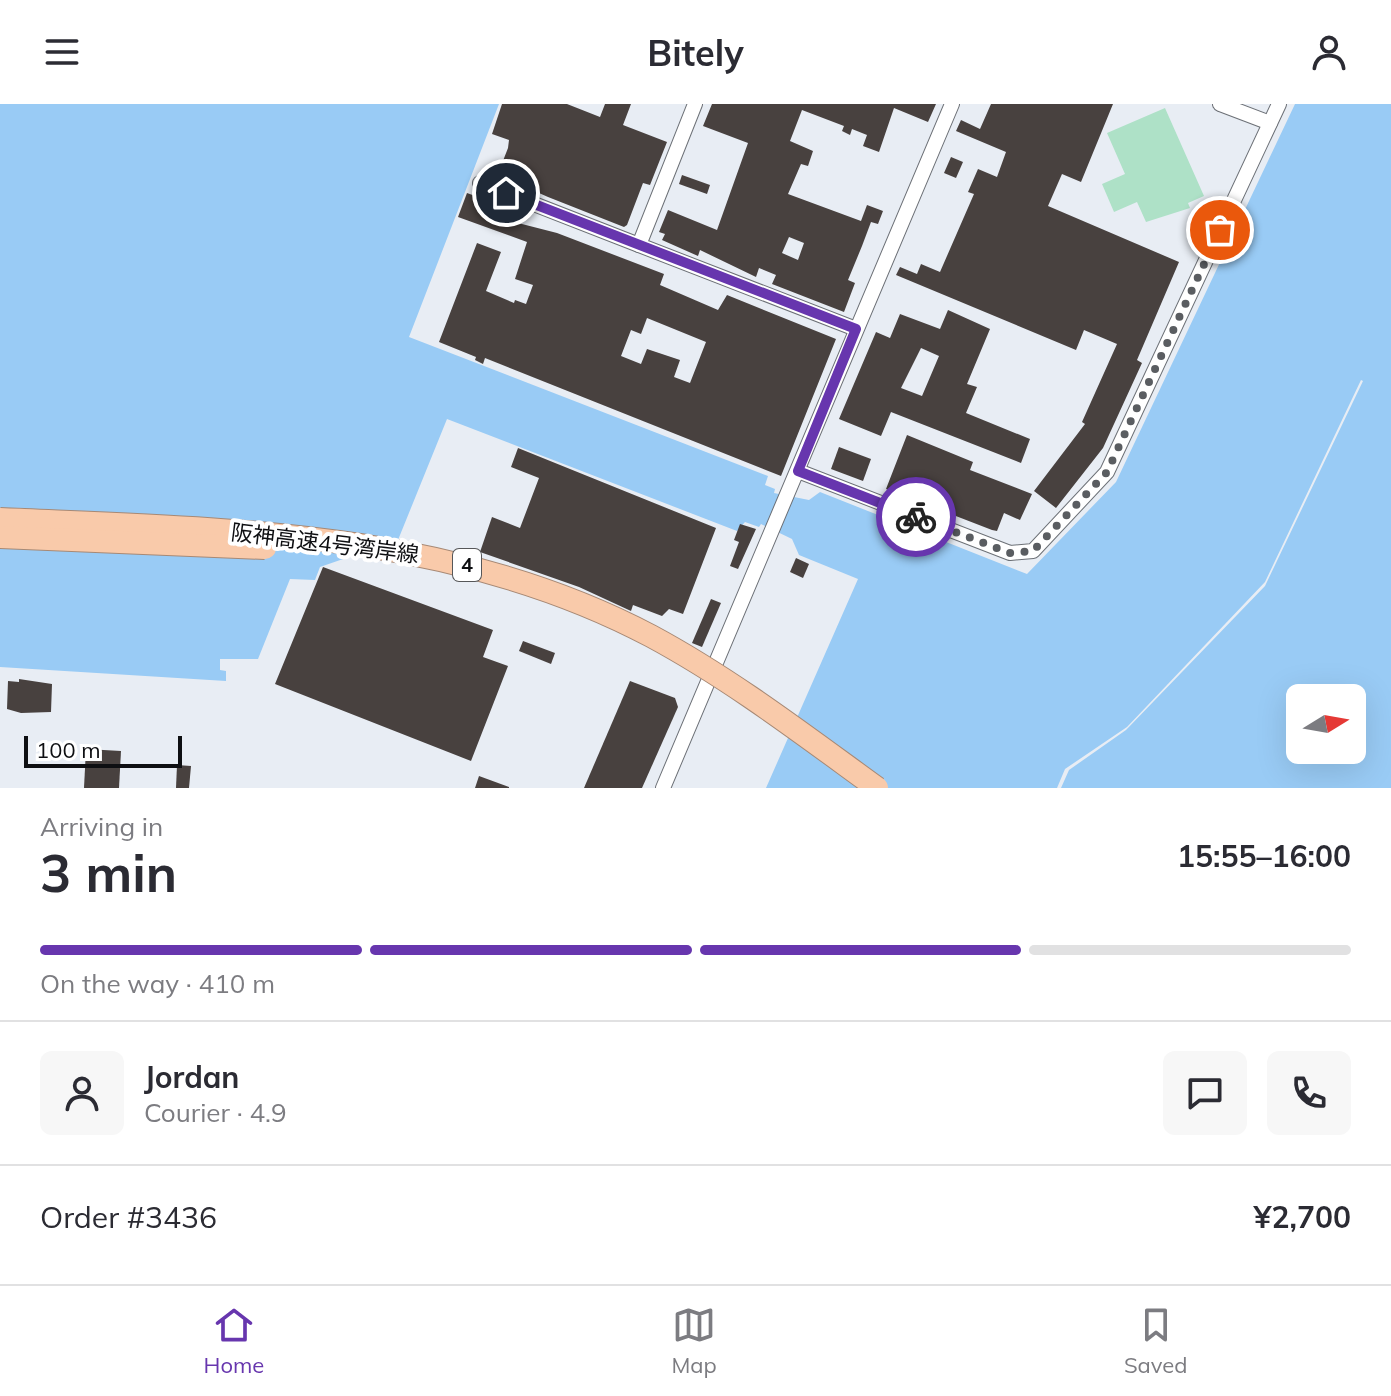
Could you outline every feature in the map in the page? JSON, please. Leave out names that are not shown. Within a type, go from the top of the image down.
[{"type":"highway","name":"阪神高速4号湾岸線","points":[[0,519],[314,537],[409,551],[498,574],[573,601],[660,641],[738,688],[877,788]]},
{"type":"highway","name":"阪神高速4号湾岸線","points":[[0,537],[307,551],[407,565],[502,590],[571,616],[673,666],[758,719],[852,788]]},
{"type":"street","points":[[639,245],[695,104]]},
{"type":"street","points":[[663,788],[772,537],[952,104]]},
{"type":"street","points":[[1220,104],[1270,123]]},
{"type":"street","points":[[798,471],[1010,553],[1033,551],[1107,472],[1279,104]]},
{"type":"street","points":[[480,183],[856,329]]},
{"type":"green space","points":[[1165,108],[1204,196],[1188,203],[1190,208],[1146,222],[1137,202],[1114,212],[1102,184],[1125,174],[1107,133]]},
{"type":"water","points":[[0,104],[499,104],[409,337],[768,476],[765,485],[775,489],[774,493],[809,500],[820,492],[1027,574],[1116,482],[1295,104],[1391,104],[1391,788],[766,788],[858,579],[799,555],[792,539],[761,524],[759,527],[745,522],[737,531],[447,419],[398,540],[320,567],[315,580],[290,579],[258,659],[220,659],[220,670],[226,671],[226,681],[0,667]]},
{"type":"pier","points":[[1361,380],[1265,586],[1126,730],[1069,770],[1061,788],[1057,788],[1065,769],[1127,727],[1265,582]]},
{"type":"building","points":[[502,104],[567,104],[600,117],[605,104],[631,104],[623,125],[667,142],[650,185],[643,183],[627,225],[624,227],[489,171],[492,162],[501,166],[508,148],[509,140],[492,134]]},
{"type":"building","points":[[712,104],[936,104],[928,122],[894,108],[879,152],[863,146],[867,135],[852,129],[850,135],[842,131],[844,126],[802,110],[790,141],[813,151],[808,166],[801,164],[788,194],[861,221],[867,205],[883,211],[878,224],[871,222],[848,280],[855,283],[844,312],[772,284],[776,275],[759,268],[756,277],[700,250],[698,256],[662,240],[665,234],[659,232],[668,210],[717,230],[748,143],[703,126]],"holes":[[[789,237],[804,243],[798,260],[782,253]]]},
{"type":"building","points":[[991,104],[1113,104],[1081,182],[1062,174],[1048,206],[1179,262],[1137,360],[1142,363],[1103,448],[1056,508],[1034,491],[1085,424],[1082,422],[1117,344],[1084,330],[1076,350],[896,275],[900,267],[917,274],[921,264],[940,272],[974,194],[968,192],[978,169],[997,177],[1006,152],[956,131],[961,120],[980,129]]},
{"type":"building","points":[[951,157],[963,162],[956,178],[944,173]]},
{"type":"building","points":[[682,175],[710,185],[707,194],[679,184]]},
{"type":"building","points":[[467,193],[508,208],[505,214],[520,219],[518,223],[557,233],[664,274],[660,285],[718,310],[727,295],[836,339],[781,476],[485,358],[483,364],[475,360],[476,357],[439,342],[477,243],[501,252],[486,291],[514,303],[515,300],[526,304],[533,285],[515,279],[527,242],[458,217]],"holes":[[[647,318],[706,342],[690,383],[674,377],[680,360],[647,349],[641,364],[621,356],[631,330],[641,334]]]},
{"type":"building","points":[[948,310],[990,329],[967,384],[977,387],[966,413],[1030,439],[1021,463],[891,412],[881,436],[839,419],[876,332],[890,338],[900,314],[940,329]],"holes":[[[921,348],[939,356],[922,396],[901,388]]]},
{"type":"building","points":[[907,435],[973,462],[970,470],[1032,494],[1020,520],[1004,513],[997,531],[992,530],[886,489]]},
{"type":"building","points":[[839,447],[871,459],[863,481],[831,469]]},
{"type":"building","points":[[518,448],[716,528],[683,614],[669,609],[662,616],[633,605],[631,611],[579,587],[480,552],[492,517],[520,528],[539,478],[511,467]]},
{"type":"building","points":[[740,524],[756,529],[738,569],[730,566],[739,542],[734,540]]},
{"type":"building","points":[[796,558],[809,564],[803,578],[790,572]]},
{"type":"building","points":[[323,567],[493,630],[483,657],[508,666],[471,761],[275,684]]},
{"type":"building","points":[[711,599],[721,603],[702,647],[692,643]]},
{"type":"building","points":[[523,641],[555,653],[551,664],[519,651]]},
{"type":"building","points":[[19,679],[52,684],[51,712],[21,713],[7,709],[8,681],[19,682]]},
{"type":"building","points":[[630,681],[675,698],[678,707],[642,788],[584,788]]},
{"type":"building","points":[[86,749],[121,751],[119,788],[84,788]]},
{"type":"building","points":[[177,765],[191,766],[189,788],[176,788]]},
{"type":"building","points":[[479,776],[509,787],[509,788],[475,788]]},
{"type":"way so far","points":[[916,517],[1010,553],[1033,551],[1107,472],[1220,230]]},
{"type":"route","points":[[506,193],[856,329],[798,471],[916,517]]}]
